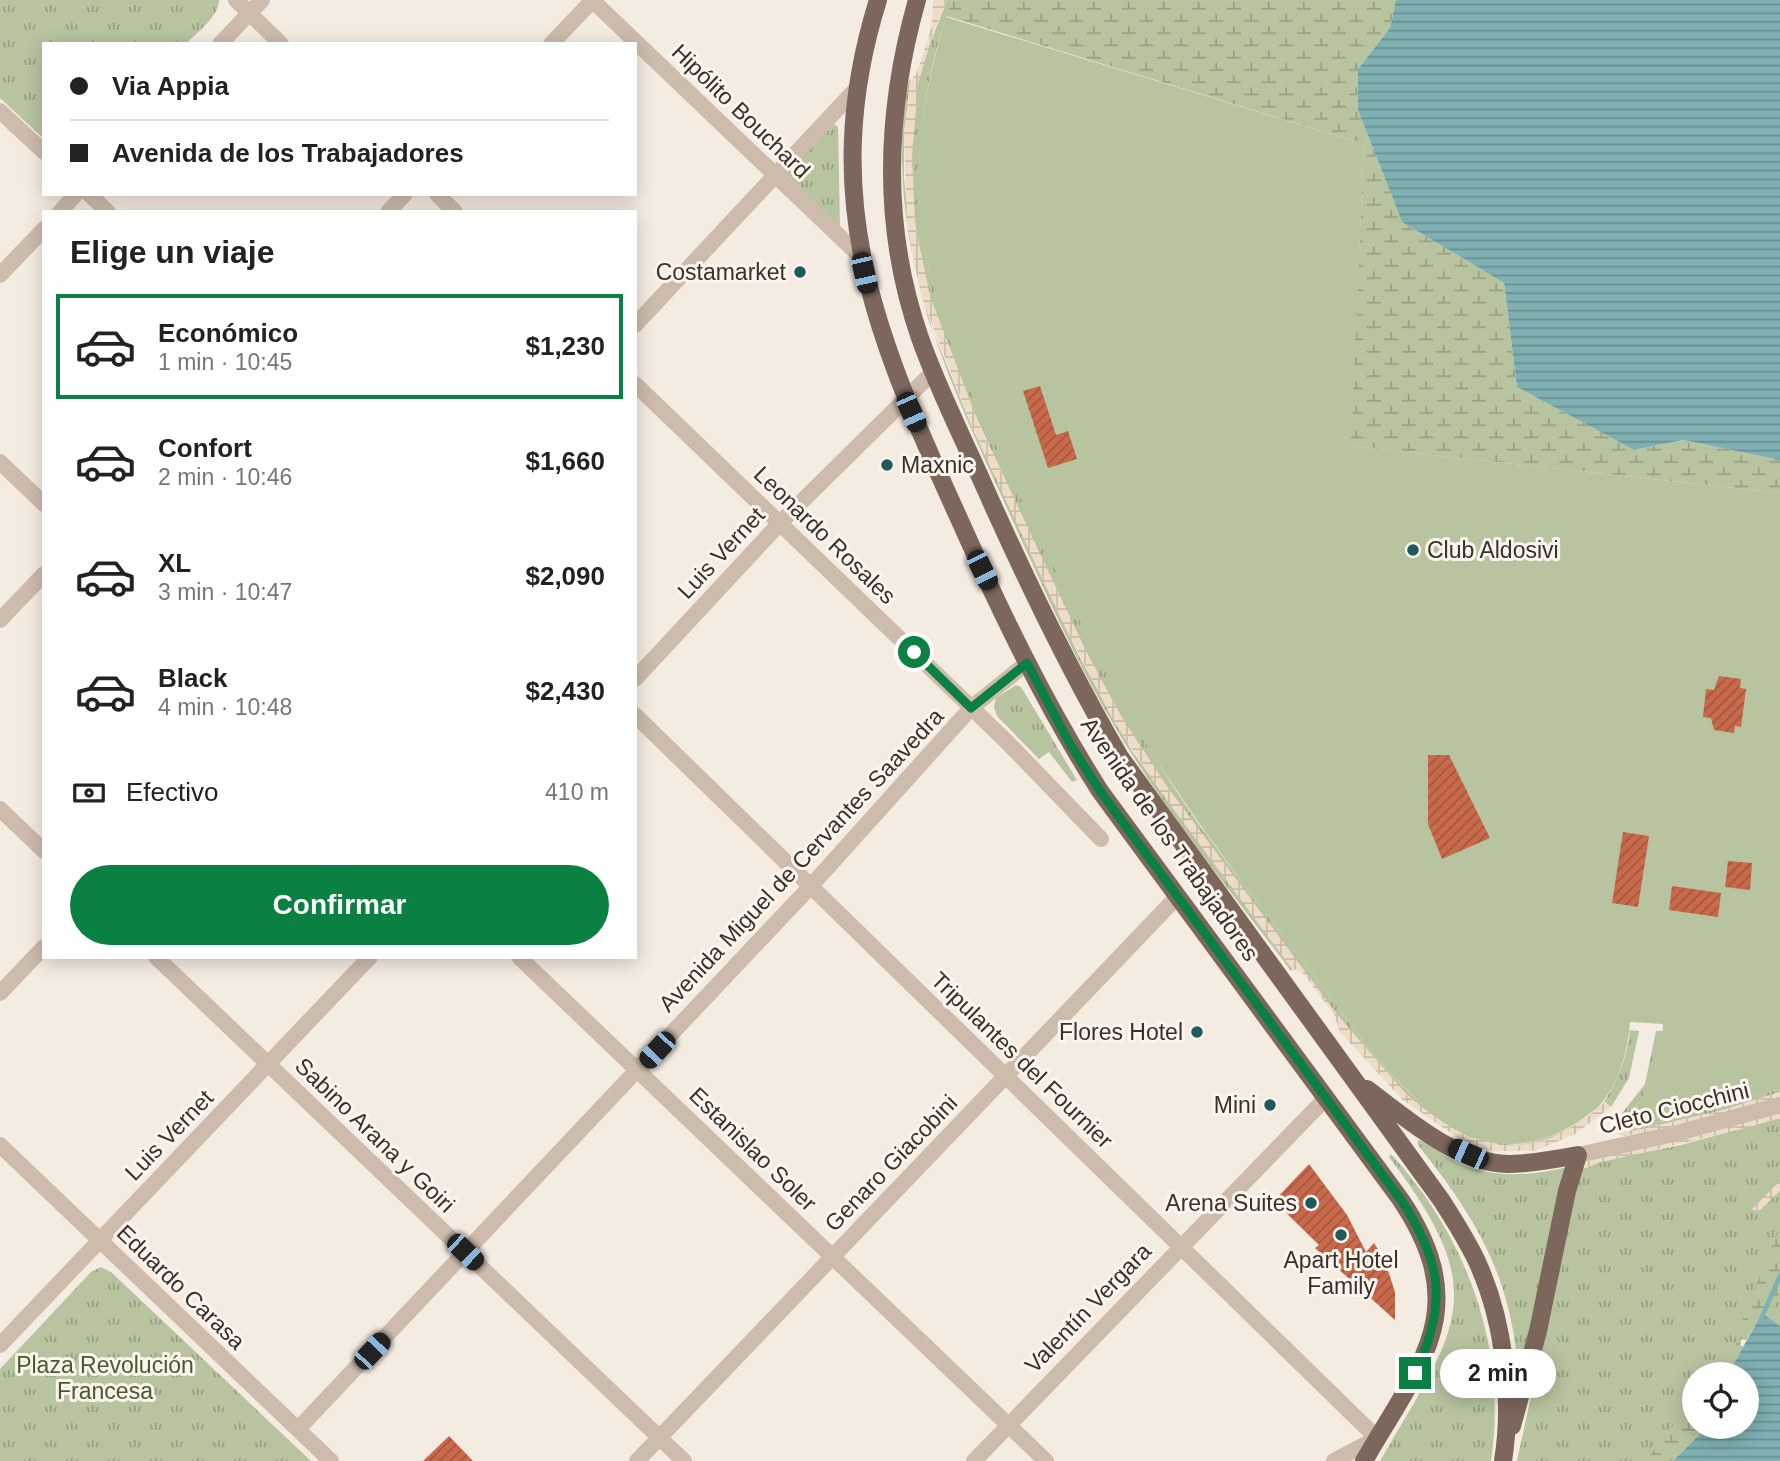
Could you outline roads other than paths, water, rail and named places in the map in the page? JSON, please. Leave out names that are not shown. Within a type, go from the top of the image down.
[{"type":"main road","name":"Avenida de los Trabajadores","points":[[877,0],[858,87],[853,169],[859,255],[878,325],[904,397],[1027,663],[1070,744],[1177,897],[1418,1225],[1434,1264],[1438,1284],[1435,1319],[1423,1356],[1364,1461]]},
{"type":"main road","name":"Avenida de los Trabajadores","points":[[917,0],[894,104],[891,194],[901,268],[933,372],[1030,588],[1077,682],[1120,757],[1441,1201],[1478,1264],[1490,1294],[1503,1359],[1506,1407],[1503,1459]]},
{"type":"main road","points":[[1350,1075],[1425,1131],[1454,1148],[1486,1161],[1524,1163],[1578,1155],[1567,1191],[1538,1331],[1503,1459]]},
{"type":"street","points":[[236,0],[279,42]]},
{"type":"street","points":[[222,42],[262,0]]},
{"type":"street","points":[[553,42],[593,0]]},
{"type":"street","name":"Hipólito Bouchard","points":[[593,0],[637,42]]},
{"type":"street","name":"Hipólito Bouchard","points":[[637,42],[859,255]]},
{"type":"street","points":[[637,323],[858,87]]},
{"type":"street","points":[[0,111],[42,150]]},
{"type":"street","points":[[62,210],[74,196]]},
{"type":"street","points":[[91,196],[106,210]]},
{"type":"street","points":[[390,210],[403,196]]},
{"type":"street","points":[[439,196],[454,210]]},
{"type":"street","points":[[0,275],[42,231]]},
{"type":"street","name":"Luis Vernet","points":[[637,677],[780,523],[904,397],[933,372]]},
{"type":"street","name":"Leonardo Rosales","points":[[637,386],[1005,740],[1101,839]]},
{"type":"street","points":[[0,462],[42,502]]},
{"type":"street","points":[[0,620],[42,576]]},
{"type":"street","name":"Avenida Miguel de Cervantes Saavedra","points":[[298,1429],[810,887],[971,708],[1027,663]]},
{"type":"street","name":"Tripulantes del Fournier","points":[[637,717],[1377,1438]]},
{"type":"street","points":[[0,809],[42,849]]},
{"type":"street","name":"Genaro Giacobini","points":[[637,1461],[1177,897]]},
{"type":"street","points":[[0,993],[42,949]]},
{"type":"street","name":"Sabino Arana y Goiri","points":[[158,959],[684,1461]]},
{"type":"street","name":"Luis Vernet","points":[[0,1345],[368,959]]},
{"type":"street","name":"Estanislao Soler","points":[[521,959],[1046,1461]]},
{"type":"street","name":"Valentín Vergara","points":[[974,1461],[1180,1245],[1325,1099]]},
{"type":"street","name":"Cleto Ciocchini","points":[[1578,1155],[1678,1133],[1780,1105]]},
{"type":"street","name":"Eduardo Carasa","points":[[0,1145],[331,1461]]},
{"type":"street","points":[[1334,1461],[1377,1438]]},
{"type":"water","points":[[1396,0],[1780,0],[1780,460],[1683,440],[1634,450],[1517,387],[1504,283],[1402,222],[1358,110],[1358,69],[1390,28]]},
{"type":"water","points":[[1762,1313],[1780,1326],[1780,1461],[1673,1461],[1695,1439],[1759,1439],[1759,1362],[1735,1362]]},
{"type":"waterway","points":[[1762,1317],[1780,1276]]},
{"type":"place","name":"Costamarket","points":[[800,272]]},
{"type":"place","name":"Maxnic","points":[[887,465]]},
{"type":"place","name":"Club Aldosivi","points":[[1413,550]]},
{"type":"place","name":"Flores Hotel","points":[[1197,1032]]},
{"type":"place","name":"Mini","points":[[1270,1105]]},
{"type":"place","name":"Arena Suites","points":[[1311,1203]]},
{"type":"place","name":"Apart Hotel Family","points":[[1341,1235]]},
{"type":"park label","name":"Plaza Revolución Francesa","points":[[105,1378]]}]
